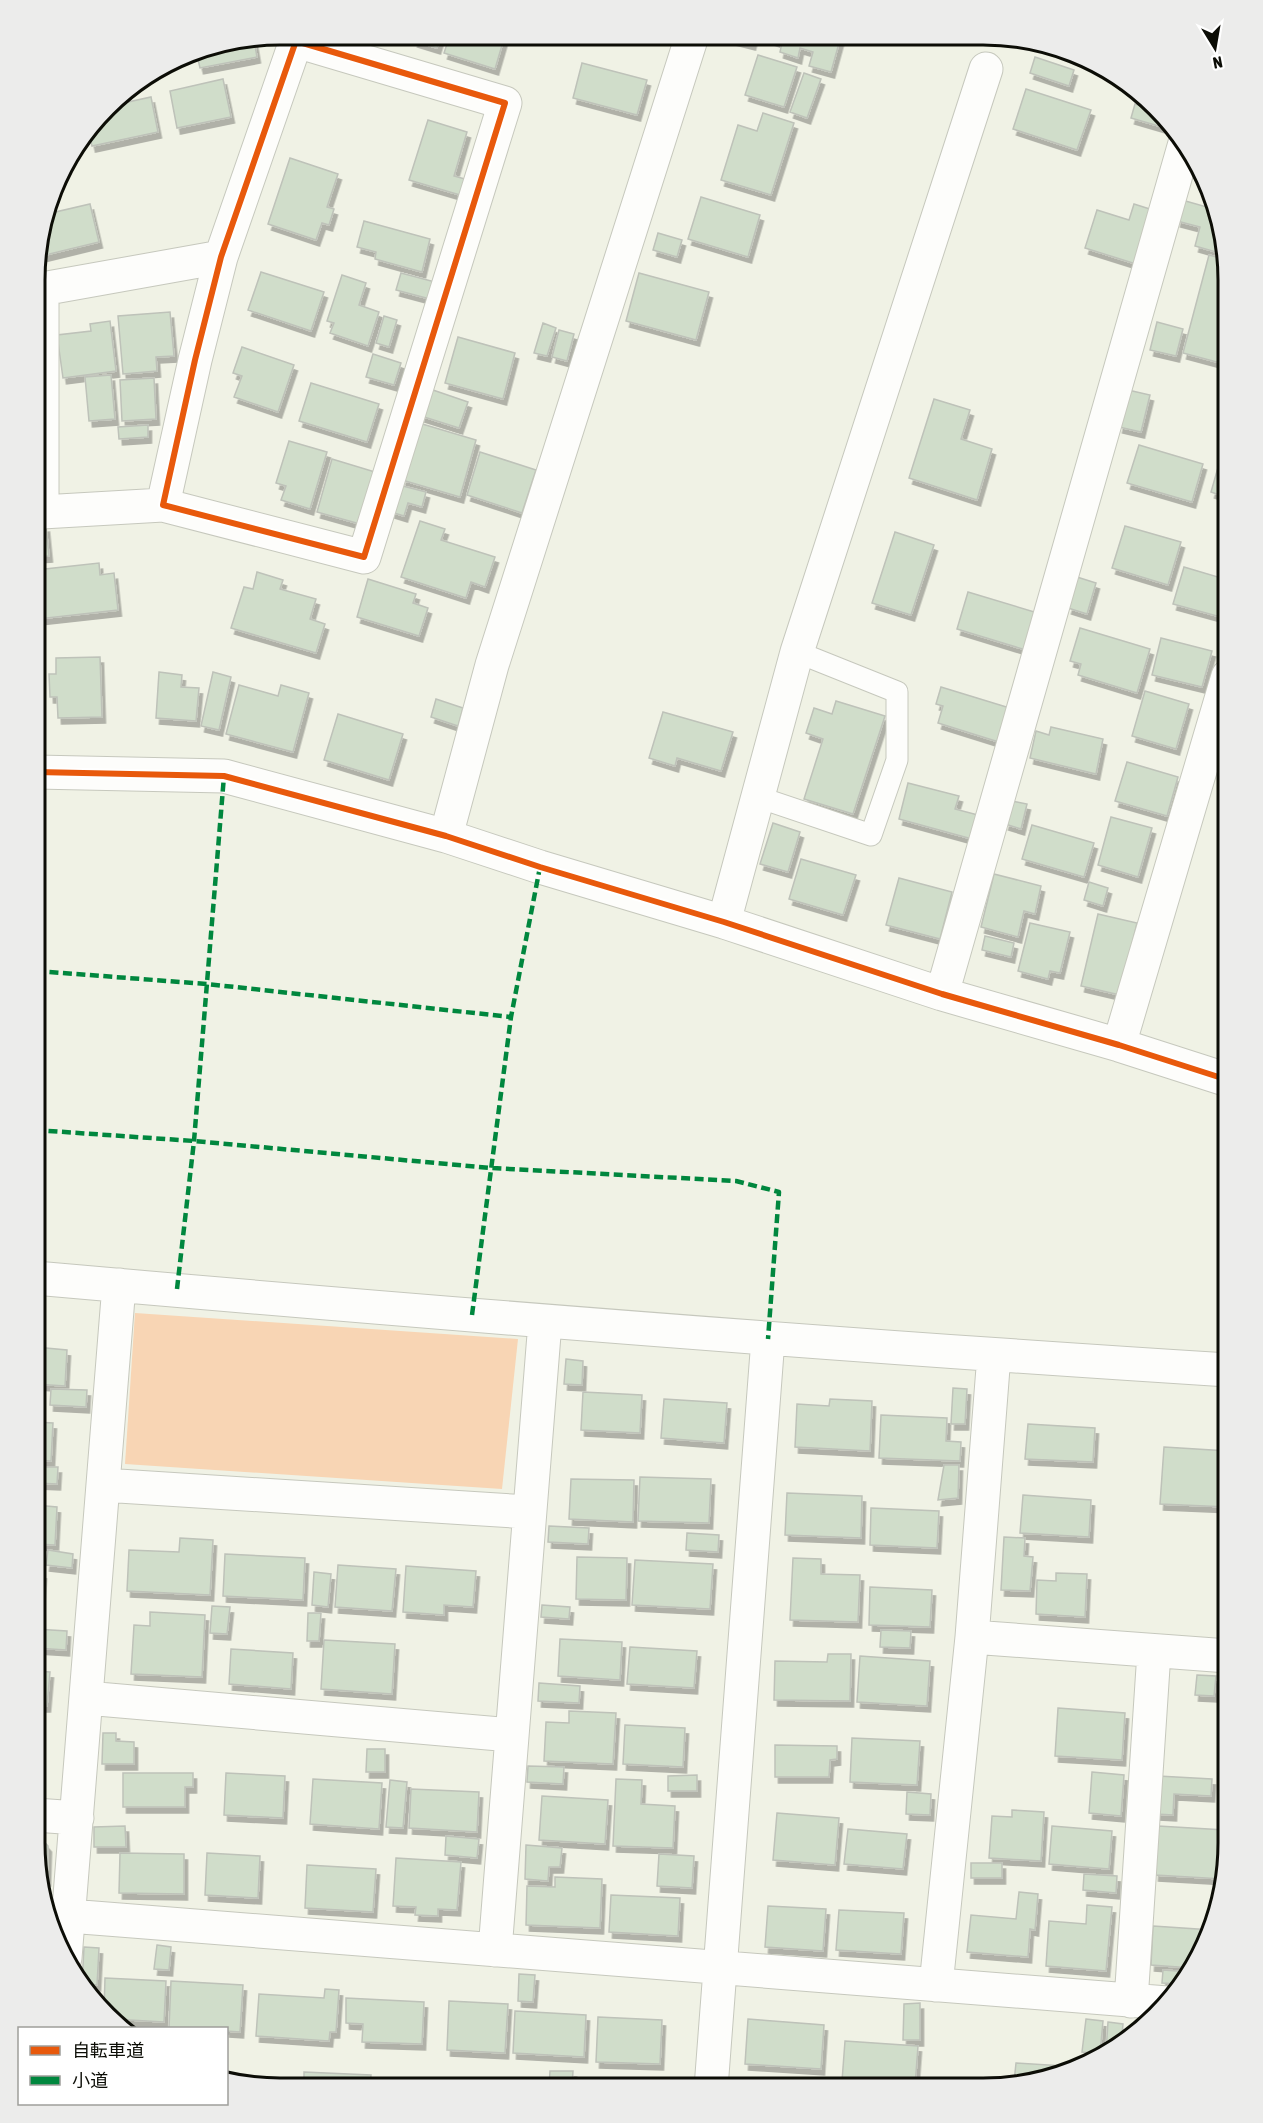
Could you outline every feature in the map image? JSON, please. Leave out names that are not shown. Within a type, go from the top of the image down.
[{"type":"street","points":[[163,505],[195,360],[221,257],[295,45]]},
{"type":"street","points":[[45,512],[163,505],[364,557],[505,103],[319,45]]},
{"type":"street","points":[[446,836],[492,665],[689,45]]},
{"type":"street","points":[[723,922],[797,652],[986,69]]},
{"type":"street","points":[[942,994],[1182,154]]},
{"type":"street","points":[[45,288],[221,257]]},
{"type":"street","points":[[1119,1045],[1218,710]]},
{"type":"street","points":[[45,772],[224,776],[446,836],[723,922],[942,994],[1119,1045],[1218,1077]]},
{"type":"street","points":[[45,1279],[545,1322],[1218,1369]]},
{"type":"street","points":[[67,1941],[119,1285]]},
{"type":"street","points":[[495,1950],[545,1322]]},
{"type":"street","points":[[712,2078],[768,1338]]},
{"type":"street","points":[[936,1985],[972,1638],[994,1355]]},
{"type":"street","points":[[103,1485],[529,1512]]},
{"type":"street","points":[[972,1638],[1218,1655]]},
{"type":"street","points":[[1131,2001],[1154,1652]]},
{"type":"street","points":[[86,1698],[511,1735]]},
{"type":"street","points":[[45,1816],[76,1818]]},
{"type":"street","points":[[69,1916],[1156,2002]]},
{"type":"lane","points":[[758,797],[871,835],[897,760],[897,692],[797,652]]},
{"type":"shaded area","points":[[135,1313],[518,1339],[502,1489],[125,1464]]},
{"type":"building","points":[[447,45],[502,45],[495,69],[444,53]]},
{"type":"building","points":[[782,45],[838,45],[831,72],[809,66],[813,52],[800,48],[798,58],[780,52]]},
{"type":"building","points":[[255,47],[257,57],[200,68],[198,60],[204,57]]},
{"type":"building","points":[[758,55],[797,67],[784,107],[745,95]]},
{"type":"building","points":[[1035,57],[1074,70],[1069,86],[1030,73]]},
{"type":"building","points":[[582,63],[647,80],[637,115],[573,98]]},
{"type":"building","points":[[804,73],[821,79],[807,118],[790,112]]},
{"type":"building","points":[[223,79],[231,117],[177,128],[170,91]]},
{"type":"building","points":[[1026,89],[1091,110],[1077,150],[1013,129]]},
{"type":"building","points":[[151,97],[158,132],[92,146],[91,140],[93,137],[125,103]]},
{"type":"building","points":[[1135,104],[1141,106],[1162,127],[1131,118]]},
{"type":"building","points":[[763,113],[794,123],[771,195],[721,180],[738,125],[757,131]]},
{"type":"building","points":[[428,120],[467,132],[454,176],[465,179],[460,195],[409,180]]},
{"type":"building","points":[[290,158],[338,174],[327,207],[334,209],[329,225],[322,223],[316,240],[268,224]]},
{"type":"building","points":[[701,197],[760,215],[748,257],[688,239]]},
{"type":"building","points":[[1182,200],[1207,207],[1216,252],[1195,246],[1200,227],[1177,221]]},
{"type":"building","points":[[90,204],[99,242],[47,255],[55,212]]},
{"type":"building","points":[[1134,204],[1153,210],[1136,264],[1085,248],[1097,210],[1129,220]]},
{"type":"building","points":[[364,221],[430,239],[422,272],[375,259],[376,252],[357,247]]},
{"type":"building","points":[[658,233],[682,240],[677,257],[653,250]]},
{"type":"building","points":[[1209,255],[1217,257],[1218,362],[1183,353]]},
{"type":"building","points":[[261,272],[324,292],[311,331],[248,310]]},
{"type":"building","points":[[401,273],[435,282],[430,299],[396,290]]},
{"type":"building","points":[[639,273],[709,292],[696,340],[626,321]]},
{"type":"building","points":[[342,275],[366,283],[359,305],[379,312],[368,346],[330,333],[334,323],[327,321]]},
{"type":"building","points":[[170,312],[174,356],[156,357],[157,371],[123,374],[118,316]]},
{"type":"building","points":[[384,316],[397,320],[389,347],[376,343]]},
{"type":"building","points":[[110,321],[116,371],[63,378],[57,335],[91,331],[90,324]]},
{"type":"building","points":[[1157,322],[1183,329],[1176,356],[1150,350]]},
{"type":"building","points":[[543,323],[556,328],[547,356],[534,353]]},
{"type":"building","points":[[559,330],[574,334],[567,361],[552,357]]},
{"type":"building","points":[[458,337],[515,353],[503,399],[445,383]]},
{"type":"building","points":[[242,347],[294,365],[278,412],[234,397],[242,376],[233,373]]},
{"type":"building","points":[[373,354],[401,363],[394,385],[366,377]]},
{"type":"building","points":[[111,375],[115,419],[89,421],[85,377]]},
{"type":"building","points":[[154,378],[156,419],[122,421],[120,380]]},
{"type":"building","points":[[311,383],[379,404],[367,442],[299,421]]},
{"type":"building","points":[[430,389],[468,402],[459,428],[421,416]]},
{"type":"building","points":[[1128,390],[1150,395],[1141,432],[1119,427]]},
{"type":"building","points":[[934,399],[970,410],[961,439],[992,449],[977,500],[909,478]]},
{"type":"building","points":[[419,423],[476,440],[460,497],[402,480]]},
{"type":"building","points":[[148,425],[148,437],[119,439],[118,427]]},
{"type":"building","points":[[289,441],[327,452],[310,509],[281,500],[286,486],[276,483]]},
{"type":"building","points":[[1139,445],[1203,464],[1192,502],[1127,483]]},
{"type":"building","points":[[480,452],[536,470],[522,513],[467,495]]},
{"type":"building","points":[[332,459],[375,472],[360,524],[317,512]]},
{"type":"building","points":[[1218,468],[1218,494],[1211,492]]},
{"type":"building","points":[[399,485],[426,492],[422,507],[408,503],[404,516],[391,512]]},
{"type":"building","points":[[420,521],[445,529],[441,540],[495,557],[485,587],[471,582],[466,598],[401,577]]},
{"type":"building","points":[[45,526],[49,556],[45,556]]},
{"type":"building","points":[[1125,526],[1181,542],[1168,585],[1112,568]]},
{"type":"building","points":[[895,532],[934,545],[911,615],[872,603]]},
{"type":"building","points":[[99,563],[100,575],[114,573],[118,610],[45,618],[45,569]]},
{"type":"building","points":[[1184,567],[1218,577],[1218,616],[1173,604]]},
{"type":"building","points":[[257,572],[283,580],[280,589],[316,599],[310,619],[325,624],[316,653],[231,628],[244,587],[253,589]]},
{"type":"building","points":[[1077,577],[1096,583],[1087,614],[1068,608]]},
{"type":"building","points":[[368,579],[416,594],[413,603],[428,608],[419,636],[357,617]]},
{"type":"building","points":[[968,592],[1041,614],[1029,651],[957,629]]},
{"type":"building","points":[[1080,628],[1150,649],[1137,693],[1078,675],[1081,664],[1070,661]]},
{"type":"building","points":[[1161,638],[1212,651],[1202,687],[1152,675]]},
{"type":"building","points":[[100,657],[102,717],[58,718],[57,697],[50,697],[49,674],[56,674],[56,658]]},
{"type":"building","points":[[159,672],[182,675],[181,687],[199,688],[196,721],[156,718]]},
{"type":"building","points":[[213,672],[231,677],[219,730],[201,726]]},
{"type":"building","points":[[239,685],[278,696],[281,685],[309,693],[293,752],[226,734]]},
{"type":"building","points":[[941,687],[1013,709],[1002,743],[938,723],[943,706],[936,704]]},
{"type":"building","points":[[1145,691],[1189,704],[1176,749],[1132,736]]},
{"type":"building","points":[[436,699],[463,708],[458,726],[431,717]]},
{"type":"building","points":[[836,701],[885,716],[853,814],[804,799],[823,739],[806,733],[814,708],[832,714]]},
{"type":"building","points":[[663,712],[733,732],[721,771],[677,758],[675,766],[649,758]]},
{"type":"building","points":[[338,714],[403,734],[389,780],[324,760]]},
{"type":"building","points":[[1051,727],[1103,739],[1096,774],[1030,758],[1036,731],[1049,735]]},
{"type":"building","points":[[1127,762],[1178,777],[1167,816],[1115,801]]},
{"type":"building","points":[[908,783],[959,796],[955,809],[978,815],[972,839],[899,819]]},
{"type":"building","points":[[1012,801],[1027,804],[1021,829],[1005,824]]},
{"type":"building","points":[[1111,817],[1152,828],[1138,877],[1098,865]]},
{"type":"building","points":[[773,823],[800,832],[788,872],[760,864]]},
{"type":"building","points":[[1032,825],[1094,843],[1084,877],[1022,859]]},
{"type":"building","points":[[801,859],[856,875],[843,915],[789,899]]},
{"type":"building","points":[[994,874],[1041,886],[1035,914],[1024,911],[1018,937],[981,927]]},
{"type":"building","points":[[899,878],[952,892],[940,939],[886,925]]},
{"type":"building","points":[[1089,882],[1108,888],[1103,906],[1084,900]]},
{"type":"building","points":[[1098,914],[1137,923],[1120,995],[1081,986]]},
{"type":"building","points":[[1030,923],[1070,932],[1060,973],[1050,971],[1048,979],[1018,971]]},
{"type":"building","points":[[985,936],[1014,943],[1011,957],[982,950]]},
{"type":"building","points":[[45,1348],[67,1350],[65,1386],[45,1385]]},
{"type":"building","points":[[566,1359],[583,1361],[582,1385],[564,1384]]},
{"type":"building","points":[[953,1388],[967,1389],[965,1424],[951,1424]]},
{"type":"building","points":[[51,1389],[87,1390],[86,1407],[50,1405]]},
{"type":"building","points":[[583,1392],[642,1395],[640,1433],[581,1430]]},
{"type":"building","points":[[664,1399],[727,1403],[724,1443],[661,1438]]},
{"type":"building","points":[[830,1399],[872,1401],[870,1451],[795,1447],[797,1404],[829,1406]]},
{"type":"building","points":[[881,1415],[947,1418],[946,1441],[961,1442],[960,1461],[879,1458]]},
{"type":"building","points":[[45,1423],[53,1423],[51,1461],[45,1461]]},
{"type":"building","points":[[1028,1424],[1095,1428],[1093,1462],[1025,1459]]},
{"type":"building","points":[[1164,1447],[1218,1450],[1218,1507],[1160,1504]]},
{"type":"building","points":[[944,1465],[959,1465],[958,1498],[938,1500]]},
{"type":"building","points":[[45,1467],[58,1467],[57,1484],[45,1483]]},
{"type":"building","points":[[640,1477],[711,1479],[709,1523],[638,1521]]},
{"type":"building","points":[[571,1479],[634,1480],[633,1522],[569,1519]]},
{"type":"building","points":[[787,1493],[862,1496],[861,1538],[785,1535]]},
{"type":"building","points":[[1023,1495],[1091,1500],[1089,1537],[1020,1533]]},
{"type":"building","points":[[45,1506],[57,1507],[55,1545],[45,1544]]},
{"type":"building","points":[[871,1508],[939,1511],[937,1548],[870,1545]]},
{"type":"building","points":[[549,1526],[589,1528],[588,1544],[548,1542]]},
{"type":"building","points":[[687,1533],[719,1535],[718,1552],[686,1550]]},
{"type":"building","points":[[1004,1537],[1025,1538],[1024,1556],[1033,1557],[1030,1591],[1001,1590]]},
{"type":"building","points":[[180,1538],[213,1540],[210,1595],[127,1591],[129,1550],[179,1552]]},
{"type":"building","points":[[48,1550],[73,1554],[72,1568],[46,1565]]},
{"type":"building","points":[[225,1554],[305,1558],[303,1600],[223,1596]]},
{"type":"building","points":[[577,1557],[627,1558],[626,1600],[576,1599]]},
{"type":"building","points":[[793,1558],[821,1559],[821,1574],[860,1575],[858,1622],[790,1620]]},
{"type":"building","points":[[635,1560],[713,1564],[710,1609],[632,1605]]},
{"type":"building","points":[[338,1565],[396,1569],[392,1611],[335,1607]]},
{"type":"building","points":[[406,1566],[476,1571],[473,1607],[444,1605],[444,1615],[403,1612]]},
{"type":"building","points":[[314,1572],[331,1574],[328,1607],[312,1605]]},
{"type":"building","points":[[1056,1573],[1087,1574],[1085,1617],[1036,1614],[1037,1580],[1056,1581]]},
{"type":"building","points":[[870,1587],[932,1590],[930,1627],[869,1625]]},
{"type":"building","points":[[542,1605],[570,1607],[569,1619],[541,1617]]},
{"type":"building","points":[[212,1606],[230,1607],[227,1634],[210,1633]]},
{"type":"building","points":[[150,1612],[205,1615],[202,1677],[131,1674],[134,1625],[150,1626]]},
{"type":"building","points":[[308,1613],[321,1613],[319,1641],[307,1641]]},
{"type":"building","points":[[45,1630],[67,1631],[66,1650],[45,1649]]},
{"type":"building","points":[[881,1630],[911,1631],[910,1648],[880,1647]]},
{"type":"building","points":[[560,1639],[622,1642],[620,1680],[558,1676]]},
{"type":"building","points":[[324,1640],[395,1644],[392,1694],[321,1689]]},
{"type":"building","points":[[630,1647],[697,1651],[694,1688],[627,1684]]},
{"type":"building","points":[[231,1649],[293,1653],[291,1689],[229,1684]]},
{"type":"building","points":[[828,1654],[851,1654],[850,1701],[774,1700],[775,1661],[827,1662]]},
{"type":"building","points":[[860,1656],[930,1661],[927,1706],[857,1702]]},
{"type":"building","points":[[45,1672],[50,1672],[47,1706],[45,1706]]},
{"type":"building","points":[[1197,1675],[1216,1676],[1214,1696],[1195,1695]]},
{"type":"building","points":[[539,1683],[580,1686],[579,1703],[538,1701]]},
{"type":"building","points":[[1058,1708],[1125,1713],[1122,1760],[1055,1756]]},
{"type":"building","points":[[569,1711],[616,1713],[613,1764],[544,1761],[546,1722],[569,1723]]},
{"type":"building","points":[[625,1725],[685,1728],[683,1767],[623,1764]]},
{"type":"building","points":[[103,1733],[116,1733],[116,1741],[134,1742],[134,1764],[102,1764]]},
{"type":"building","points":[[852,1738],[920,1741],[917,1785],[850,1782]]},
{"type":"building","points":[[775,1745],[837,1746],[837,1759],[830,1760],[829,1777],[775,1777]]},
{"type":"building","points":[[367,1749],[385,1749],[385,1772],[366,1772]]},
{"type":"building","points":[[528,1766],[564,1767],[563,1784],[527,1782]]},
{"type":"building","points":[[1092,1772],[1124,1775],[1121,1816],[1089,1813]]},
{"type":"building","points":[[123,1773],[193,1773],[193,1787],[185,1787],[185,1807],[123,1807]]},
{"type":"building","points":[[226,1773],[285,1776],[283,1818],[224,1815]]},
{"type":"building","points":[[697,1775],[697,1791],[668,1791],[668,1776]]},
{"type":"building","points":[[1158,1776],[1212,1779],[1211,1796],[1174,1794],[1173,1815],[1156,1814]]},
{"type":"building","points":[[313,1779],[382,1783],[379,1829],[310,1824]]},
{"type":"building","points":[[616,1779],[642,1780],[641,1804],[675,1806],[673,1848],[613,1846]]},
{"type":"building","points":[[390,1780],[407,1782],[403,1828],[386,1827]]},
{"type":"building","points":[[411,1789],[479,1792],[477,1832],[409,1828]]},
{"type":"building","points":[[907,1792],[931,1794],[930,1815],[906,1814]]},
{"type":"building","points":[[542,1796],[608,1800],[605,1844],[539,1840]]},
{"type":"building","points":[[1012,1810],[1044,1812],[1041,1861],[989,1858],[992,1816],[1012,1817]]},
{"type":"building","points":[[777,1813],[839,1818],[835,1865],[773,1860]]},
{"type":"building","points":[[125,1826],[126,1847],[94,1847],[94,1827]]},
{"type":"building","points":[[1052,1826],[1112,1831],[1109,1869],[1049,1864]]},
{"type":"building","points":[[1158,1826],[1218,1830],[1215,1879],[1155,1875]]},
{"type":"building","points":[[848,1829],[907,1834],[903,1869],[844,1864]]},
{"type":"building","points":[[446,1836],[479,1839],[477,1858],[445,1855]]},
{"type":"building","points":[[45,1843],[48,1846],[47,1875]]},
{"type":"building","points":[[526,1845],[562,1848],[560,1867],[549,1867],[548,1881],[525,1879]]},
{"type":"building","points":[[120,1853],[184,1854],[184,1894],[119,1893]]},
{"type":"building","points":[[207,1853],[260,1856],[258,1898],[205,1895]]},
{"type":"building","points":[[659,1854],[694,1856],[692,1888],[657,1886]]},
{"type":"building","points":[[396,1858],[461,1862],[457,1910],[438,1909],[438,1916],[415,1915],[416,1907],[393,1906]]},
{"type":"building","points":[[971,1863],[1002,1863],[1002,1878],[971,1878]]},
{"type":"building","points":[[307,1865],[376,1869],[373,1912],[305,1908]]},
{"type":"building","points":[[1084,1874],[1117,1876],[1116,1893],[1083,1890]]},
{"type":"building","points":[[555,1877],[602,1879],[600,1928],[526,1925],[527,1886],[555,1887]]},
{"type":"building","points":[[1019,1892],[1038,1894],[1035,1930],[1030,1929],[1028,1957],[967,1952],[971,1915],[1016,1919]]},
{"type":"building","points":[[611,1895],[680,1898],[678,1936],[609,1932]]},
{"type":"building","points":[[1087,1905],[1112,1907],[1106,1971],[1046,1966],[1049,1921],[1086,1924]]},
{"type":"building","points":[[768,1906],[826,1909],[823,1951],[765,1947]]},
{"type":"building","points":[[839,1910],[904,1913],[901,1954],[836,1950]]},
{"type":"building","points":[[1153,1926],[1202,1929],[1183,1967],[1151,1965]]},
{"type":"building","points":[[157,1945],[171,1947],[169,1970],[154,1969]]},
{"type":"building","points":[[84,1947],[99,1948],[97,1985],[92,1985],[83,1971]]},
{"type":"building","points":[[1163,1970],[1180,1971],[1172,1983],[1162,1983]]},
{"type":"building","points":[[519,1974],[535,1975],[533,2002],[518,2001]]},
{"type":"building","points":[[105,1978],[166,1981],[164,2022],[125,2020],[104,1999]]},
{"type":"building","points":[[171,1981],[243,1985],[240,2032],[228,2031],[228,2027],[169,2027]]},
{"type":"building","points":[[325,1989],[339,1990],[336,2032],[330,2032],[329,2041],[256,2036],[259,1994],[324,1998]]},
{"type":"building","points":[[346,1998],[424,2002],[422,2044],[362,2042],[363,2024],[346,2023]]},
{"type":"building","points":[[449,2001],[508,2004],[505,2053],[447,2050]]},
{"type":"building","points":[[920,2003],[920,2040],[903,2040],[904,2004]]},
{"type":"building","points":[[515,2011],[586,2015],[584,2057],[513,2053]]},
{"type":"building","points":[[598,2017],[662,2020],[660,2064],[596,2062]]},
{"type":"building","points":[[748,2019],[824,2025],[821,2069],[745,2064]]},
{"type":"building","points":[[1086,2019],[1103,2021],[1101,2047],[1089,2053],[1082,2052]]},
{"type":"building","points":[[1108,2022],[1123,2024],[1122,2033],[1107,2043]]},
{"type":"building","points":[[845,2041],[918,2046],[916,2078],[842,2078]]},
{"type":"building","points":[[1016,2063],[1060,2066],[1044,2070],[1015,2076]]},
{"type":"building","points":[[550,2071],[573,2071],[573,2078],[550,2078]]},
{"type":"building","points":[[304,2072],[371,2075],[371,2078],[304,2078]]},
{"type":"marked path","points":[[177,1289],[194,1141],[224,776]]},
{"type":"marked path","points":[[472,1315],[511,1017],[540,867]]},
{"type":"marked path","points":[[45,972],[207,984],[511,1017]]},
{"type":"marked path","points":[[45,1131],[194,1141],[491,1168],[736,1181],[779,1192],[768,1339]]},
{"type":"cycle path","points":[[295,45],[221,257],[195,360],[163,505],[364,557],[505,103],[309,45]]},
{"type":"cycle path","points":[[45,772],[224,776],[446,836],[540,867],[724,922],[942,994],[1119,1045],[1218,1077]]}]
